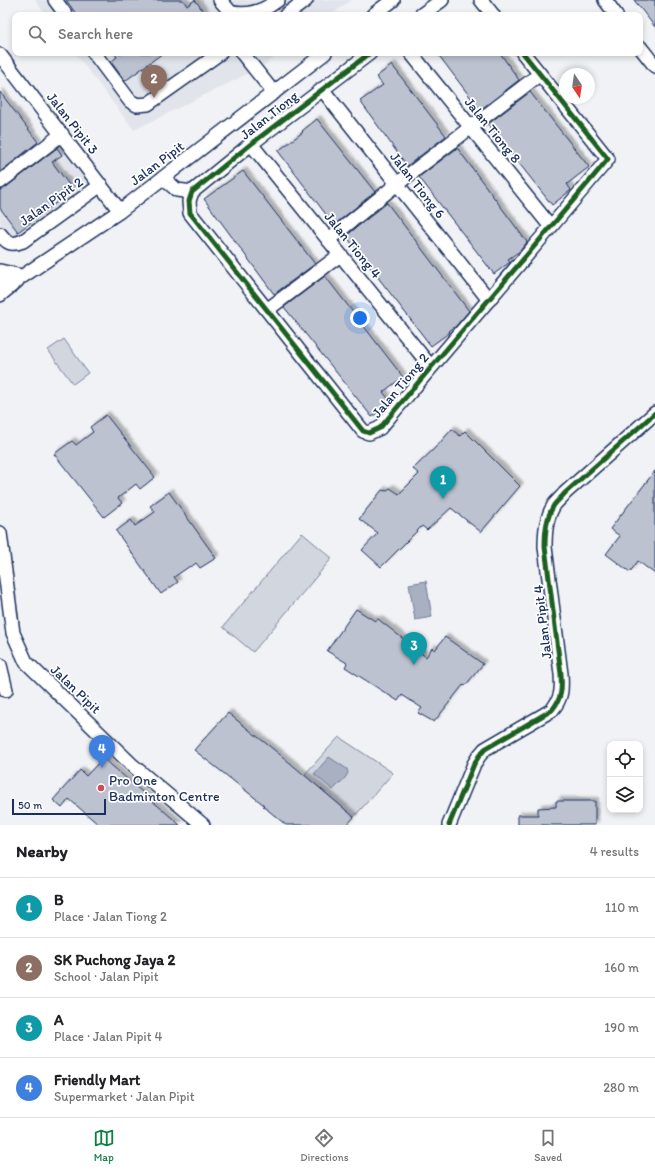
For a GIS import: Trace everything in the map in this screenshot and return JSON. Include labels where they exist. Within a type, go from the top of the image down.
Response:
[{"type":"street","points":[[55,0],[64,12]]},
{"type":"street","points":[[220,0],[230,12]]},
{"type":"street","points":[[255,12],[266,8],[278,0]]},
{"type":"street","points":[[290,12],[306,0]]},
{"type":"street","points":[[378,12],[393,0]]},
{"type":"street","points":[[425,12],[442,0]]},
{"type":"street","points":[[481,0],[491,12]]},
{"type":"street","points":[[605,0],[614,12]]},
{"type":"street","points":[[643,50],[655,66]]},
{"type":"street","name":"Jalan Pipit 3","points":[[0,55],[120,211]]},
{"type":"street","points":[[96,56],[130,101],[137,105],[148,104],[216,56]]},
{"type":"street","points":[[244,56],[274,93]]},
{"type":"street","name":"Jalan Pipit","points":[[0,284],[23,276],[120,211],[321,56]]},
{"type":"street","name":"Jalan Tiong","points":[[190,196],[251,144],[366,56]]},
{"type":"street","name":"Jalan Tiong 8","points":[[413,56],[551,227]]},
{"type":"street","points":[[328,240],[397,184],[540,74],[525,56]]},
{"type":"street","name":"Jalan Tiong 2","points":[[190,196],[190,213],[363,431],[369,433],[380,428],[608,159],[540,74]]},
{"type":"street","name":"Jalan Tiong 6","points":[[322,89],[489,300]]},
{"type":"street","points":[[0,182],[62,134]]},
{"type":"street","name":"Jalan Tiong 4","points":[[251,144],[431,367]]},
{"type":"street","points":[[163,178],[177,190],[190,196]]},
{"type":"street","name":"Jalan Pipit 2","points":[[0,234],[5,240],[12,244],[17,244],[101,185]]},
{"type":"street","points":[[267,310],[340,255]]},
{"type":"street","points":[[0,271],[23,276]]},
{"type":"street","points":[[0,295],[23,276]]},
{"type":"street","name":"Jalan Pipit 4","points":[[449,825],[474,764],[485,749],[552,710],[561,696],[561,674],[545,546],[549,516],[554,504],[655,413]]},
{"type":"street","name":"Jalan Pipit","points":[[0,533],[5,610],[26,662],[126,760],[203,825]]},
{"type":"street","points":[[0,665],[6,690]]},
{"type":"shaded area","points":[[35,0],[351,0],[335,12],[44,12]]},
{"type":"shaded area","points":[[77,56],[276,56],[263,66],[134,130]]},
{"type":"shaded area","points":[[61,139],[93,184],[20,237],[8,237],[0,226],[0,185]]},
{"type":"shaded area","points":[[64,339],[88,373],[73,384],[48,350]]},
{"type":"shaded area","points":[[302,533],[332,558],[253,652],[223,627]]},
{"type":"shaded area","points":[[339,737],[393,773],[354,817],[304,775]]},
{"type":"water","points":[[426,581],[432,617],[415,620],[409,584]]},
{"type":"water","points":[[329,757],[347,769],[348,773],[333,790],[314,774]]},
{"type":"building","points":[[66,0],[183,0],[187,6],[195,0],[204,12],[75,12]]},
{"type":"building","points":[[634,0],[655,0],[655,27]]},
{"type":"building","points":[[116,56],[159,56],[125,81],[111,62],[117,57]]},
{"type":"building","points":[[439,56],[502,56],[519,80],[480,110]]},
{"type":"building","points":[[392,65],[446,136],[407,166],[360,101],[383,85],[376,77]]},
{"type":"building","points":[[0,92],[38,142],[0,172]]},
{"type":"building","points":[[530,92],[589,167],[567,184],[571,190],[552,205],[488,124]]},
{"type":"building","points":[[317,119],[375,192],[334,225],[278,151]]},
{"type":"building","points":[[57,148],[62,155],[52,162],[73,190],[18,232],[0,208],[0,190],[5,188]]},
{"type":"building","points":[[458,149],[527,242],[520,251],[508,259],[510,262],[494,274],[419,177]]},
{"type":"building","points":[[243,171],[315,264],[274,294],[204,199]]},
{"type":"building","points":[[387,203],[469,311],[456,326],[449,331],[450,332],[431,346],[346,236]]},
{"type":"building","points":[[325,276],[403,377],[383,392],[391,402],[372,417],[284,307]]},
{"type":"building","points":[[106,415],[155,477],[140,489],[136,484],[118,498],[122,503],[104,517],[54,454],[72,441],[76,445],[93,432],[90,427]]},
{"type":"building","points":[[452,429],[460,436],[465,431],[520,486],[481,532],[451,508],[427,530],[422,526],[381,567],[362,550],[378,533],[359,519],[382,490],[386,491],[390,488],[399,494],[419,474],[413,469]]},
{"type":"building","points":[[655,471],[655,574],[638,561],[630,572],[606,554],[620,536],[610,529]]},
{"type":"building","points":[[169,492],[216,558],[200,568],[196,563],[191,567],[190,566],[174,577],[178,582],[161,594],[116,531],[131,520],[135,526],[155,512],[150,506]]},
{"type":"building","points":[[356,609],[375,621],[378,619],[426,657],[432,648],[435,650],[445,637],[483,664],[465,686],[463,685],[434,722],[418,713],[422,708],[402,695],[398,701],[345,667],[347,663],[327,651]]},
{"type":"building","points":[[228,713],[354,817],[347,825],[286,825],[263,806],[264,805],[194,750]]},
{"type":"building","name":"Pro One Badminton Centre","points":[[103,758],[180,825],[99,825],[69,799],[62,808],[53,800],[80,770],[86,776]]},
{"type":"building","points":[[556,801],[595,801],[595,825],[518,825],[518,815],[538,815],[538,808],[556,807]]},
{"type":"cycle path","points":[[366,56],[251,144],[192,192],[189,201],[190,213],[363,431],[369,433],[380,428],[608,159],[525,56]]},
{"type":"cycle path","points":[[449,825],[474,764],[485,749],[552,710],[560,697],[561,674],[545,547],[546,525],[551,510],[565,493],[655,413]]},
{"type":"place","name":"SK Puchong Jaya 2","points":[[154,98]]},
{"type":"place","name":"B","points":[[443,499]]},
{"type":"place","name":"A","points":[[414,665]]},
{"type":"place","name":"Friendly Mart","points":[[102,768]]},
{"type":"place","name":"Pro One Badminton Centre","points":[[101,788]]}]
